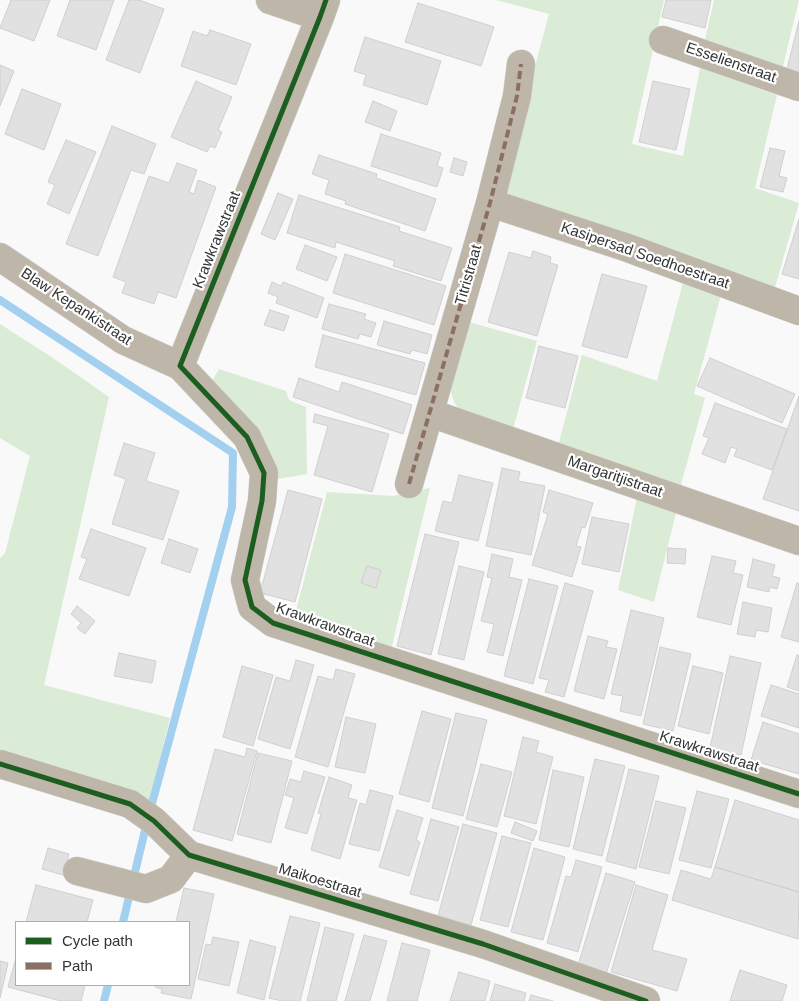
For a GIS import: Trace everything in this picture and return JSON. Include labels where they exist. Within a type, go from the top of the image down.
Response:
[{"type":"street","points":[[270,0],[323,9]]},
{"type":"street","name":"Krawkrawstraat","points":[[323,9],[180,366],[247,437],[264,473],[262,501],[245,580],[252,607],[273,623],[799,794]]},
{"type":"street","name":"Esselienstraat","points":[[663,40],[799,87]]},
{"type":"street","name":"Titristraat","points":[[409,484],[420,439],[430,413],[436,385],[490,203],[517,96],[521,64]]},
{"type":"street","name":"Kasipersad Soedhoestraat","points":[[490,203],[625,247],[799,311]]},
{"type":"street","name":"Blaw Kepankistraat","points":[[0,258],[123,340],[180,366]]},
{"type":"street","name":"Margaritjistraat","points":[[430,413],[799,541]]},
{"type":"street","name":"Maikoestraat","points":[[0,764],[130,804],[147,816],[189,855],[484,944],[646,1001]]},
{"type":"street","points":[[77,871],[146,890],[172,880],[189,855]]},
{"type":"green space","points":[[496,0],[664,0],[632,144],[683,156],[700,68],[777,95],[755,188],[799,203],[774,291],[507,197],[504,183],[549,14]]},
{"type":"green space","points":[[714,0],[799,0],[782,70],[704,44]]},
{"type":"green space","points":[[685,275],[723,288],[694,394],[705,398],[680,488],[558,446],[582,355],[657,381]]},
{"type":"green space","points":[[465,321],[537,341],[512,433],[463,414],[454,402],[449,377]]},
{"type":"green space","points":[[0,324],[109,397],[44,685],[170,718],[149,802],[0,762],[0,558],[5,553],[30,456],[0,438]]},
{"type":"green space","points":[[219,369],[286,391],[289,400],[306,407],[307,474],[272,480],[210,384]]},
{"type":"green space","points":[[430,488],[391,650],[294,618],[327,492],[393,496]]},
{"type":"green space","points":[[638,492],[678,505],[654,602],[618,590]]},
{"type":"building","points":[[11,0],[50,0],[34,41],[0,28]]},
{"type":"building","points":[[70,0],[114,0],[96,50],[57,36]]},
{"type":"building","points":[[129,0],[139,0],[164,9],[140,73],[106,60]]},
{"type":"building","points":[[666,0],[711,0],[705,28],[662,17]]},
{"type":"building","points":[[418,3],[494,27],[481,66],[405,42]]},
{"type":"building","points":[[799,21],[799,81],[785,77]]},
{"type":"building","points":[[210,30],[251,44],[236,85],[181,66],[193,31],[207,36]]},
{"type":"building","points":[[365,37],[441,61],[427,105],[363,85],[366,75],[354,71]]},
{"type":"building","points":[[0,65],[14,71],[0,106]]},
{"type":"building","points":[[196,81],[232,97],[218,130],[222,132],[215,148],[210,146],[207,152],[171,137]]},
{"type":"building","points":[[653,81],[690,89],[676,150],[639,142]]},
{"type":"building","points":[[22,89],[61,104],[44,150],[5,134]]},
{"type":"building","points":[[373,101],[397,111],[390,131],[365,122]]},
{"type":"building","points":[[112,126],[156,144],[144,174],[131,170],[98,256],[66,244]]},
{"type":"building","points":[[381,134],[441,153],[437,166],[443,168],[437,187],[371,166]]},
{"type":"building","points":[[66,140],[96,152],[69,214],[47,204],[55,185],[48,182]]},
{"type":"building","points":[[770,148],[785,151],[779,176],[787,178],[783,192],[760,187]]},
{"type":"building","points":[[319,155],[377,174],[376,178],[436,199],[425,231],[345,204],[346,201],[325,194],[329,180],[312,174]]},
{"type":"building","points":[[454,158],[467,162],[463,176],[450,172]]},
{"type":"building","points":[[177,163],[197,170],[189,192],[194,194],[198,180],[216,187],[176,298],[158,292],[154,304],[122,293],[126,282],[113,277],[149,176],[169,183]]},
{"type":"building","points":[[278,193],[293,199],[275,240],[261,234]]},
{"type":"building","points":[[299,195],[400,227],[399,231],[452,248],[441,281],[393,266],[395,261],[336,242],[335,248],[287,233]]},
{"type":"building","points":[[799,219],[799,279],[782,274]]},
{"type":"building","points":[[305,245],[337,257],[327,281],[296,269]]},
{"type":"building","points":[[533,251],[551,257],[550,263],[558,265],[537,336],[488,322],[509,252],[531,258]]},
{"type":"building","points":[[345,254],[446,286],[434,325],[333,293]]},
{"type":"building","points":[[602,274],[647,286],[627,358],[582,346]]},
{"type":"building","points":[[272,282],[281,286],[283,282],[324,298],[317,318],[276,303],[278,297],[268,293]]},
{"type":"building","points":[[329,304],[366,314],[364,319],[376,323],[371,337],[360,334],[358,339],[322,329]]},
{"type":"building","points":[[270,310],[289,316],[284,331],[264,325]]},
{"type":"building","points":[[384,321],[432,335],[427,354],[412,350],[410,354],[377,345]]},
{"type":"building","points":[[323,335],[425,363],[416,395],[315,367]]},
{"type":"building","points":[[539,346],[578,356],[565,408],[526,398]]},
{"type":"building","points":[[710,358],[795,394],[782,423],[697,386]]},
{"type":"building","points":[[299,378],[339,392],[342,382],[412,405],[403,434],[293,397]]},
{"type":"building","points":[[799,396],[799,511],[763,499]]},
{"type":"building","points":[[715,403],[787,429],[772,470],[734,456],[737,449],[731,447],[725,463],[702,454],[709,438],[703,436]]},
{"type":"building","points":[[315,414],[389,434],[372,492],[314,475],[328,426],[313,422]]},
{"type":"building","points":[[124,443],[155,453],[146,481],[179,491],[163,540],[112,524],[126,479],[114,475]]},
{"type":"building","points":[[502,468],[520,472],[518,481],[545,486],[531,555],[486,546]]},
{"type":"building","points":[[459,475],[493,483],[478,541],[435,531],[443,501],[452,503]]},
{"type":"building","points":[[288,490],[322,499],[295,602],[260,593]]},
{"type":"building","points":[[549,490],[593,503],[585,528],[582,527],[576,546],[581,547],[572,577],[532,565],[548,514],[543,512]]},
{"type":"building","points":[[592,517],[629,524],[619,572],[582,564]]},
{"type":"building","points":[[91,529],[146,548],[129,596],[79,579],[87,559],[81,557]]},
{"type":"building","points":[[425,534],[459,542],[431,655],[397,646]]},
{"type":"building","points":[[169,539],[198,549],[190,573],[161,563]]},
{"type":"building","points":[[668,548],[686,549],[685,564],[667,563]]},
{"type":"building","points":[[492,554],[513,559],[509,577],[522,580],[503,656],[487,652],[494,624],[481,621],[492,578],[487,577]]},
{"type":"building","points":[[712,556],[736,561],[733,573],[743,575],[731,625],[697,617]]},
{"type":"building","points":[[753,559],[775,565],[772,576],[780,578],[777,589],[770,587],[769,592],[747,587]]},
{"type":"building","points":[[367,566],[381,570],[376,588],[361,583]]},
{"type":"building","points":[[459,566],[484,572],[464,660],[438,654]]},
{"type":"building","points":[[529,579],[558,586],[533,684],[504,676]]},
{"type":"building","points":[[565,583],[593,591],[564,697],[545,692],[549,680],[539,678]]},
{"type":"building","points":[[797,583],[799,584],[799,642],[781,637]]},
{"type":"building","points":[[743,602],[772,608],[768,632],[756,630],[755,637],[737,634]]},
{"type":"building","points":[[77,606],[95,621],[85,634],[77,628],[81,623],[71,614]]},
{"type":"building","points":[[631,610],[664,618],[641,716],[620,711],[623,696],[611,694]]},
{"type":"building","points":[[588,636],[608,641],[606,647],[617,649],[604,699],[574,691]]},
{"type":"building","points":[[660,647],[691,654],[673,731],[643,724]]},
{"type":"building","points":[[119,653],[156,661],[152,683],[114,676]]},
{"type":"building","points":[[797,655],[799,656],[799,691],[787,687]]},
{"type":"building","points":[[730,656],[761,663],[741,755],[710,748]]},
{"type":"building","points":[[296,660],[314,665],[290,749],[258,739],[276,677],[290,681]]},
{"type":"building","points":[[242,666],[273,675],[253,746],[223,737]]},
{"type":"building","points":[[693,666],[723,673],[709,734],[678,726]]},
{"type":"building","points":[[336,669],[355,674],[328,767],[295,757],[318,676],[333,680]]},
{"type":"building","points":[[771,685],[799,694],[799,728],[761,716]]},
{"type":"building","points":[[422,711],[451,719],[429,802],[399,794]]},
{"type":"building","points":[[456,713],[487,720],[463,816],[432,808]]},
{"type":"building","points":[[346,717],[376,724],[365,773],[335,767]]},
{"type":"building","points":[[763,722],[799,734],[799,774],[751,760]]},
{"type":"building","points":[[523,737],[539,741],[536,752],[553,757],[536,824],[504,816]]},
{"type":"building","points":[[247,748],[257,751],[232,841],[193,830],[215,749],[245,757]]},
{"type":"building","points":[[258,753],[292,761],[271,843],[237,834]]},
{"type":"building","points":[[595,759],[625,766],[602,856],[573,849]]},
{"type":"building","points":[[481,764],[512,772],[497,827],[466,819]]},
{"type":"building","points":[[629,769],[659,776],[636,869],[606,861]]},
{"type":"building","points":[[553,770],[584,777],[569,847],[539,840]]},
{"type":"building","points":[[304,771],[325,777],[307,834],[285,828],[294,798],[285,795],[290,779],[301,782]]},
{"type":"building","points":[[329,777],[352,785],[348,798],[357,800],[340,859],[311,850],[321,814],[318,813]]},
{"type":"building","points":[[370,790],[393,796],[379,851],[349,844],[360,803],[366,805]]},
{"type":"building","points":[[697,791],[729,799],[711,868],[679,860]]},
{"type":"building","points":[[735,800],[799,820],[799,892],[715,867]]},
{"type":"building","points":[[656,801],[686,808],[669,874],[639,867]]},
{"type":"building","points":[[397,810],[423,818],[416,840],[420,842],[409,876],[379,867]]},
{"type":"building","points":[[431,819],[459,827],[438,901],[410,894]]},
{"type":"building","points":[[515,822],[537,831],[533,841],[511,833]]},
{"type":"building","points":[[463,824],[497,833],[471,925],[438,916]]},
{"type":"building","points":[[502,836],[531,843],[508,927],[480,920]]},
{"type":"building","points":[[48,848],[69,854],[63,875],[42,869]]},
{"type":"building","points":[[534,848],[565,857],[543,940],[511,932]]},
{"type":"building","points":[[576,860],[602,867],[578,952],[547,943],[566,876],[571,877]]},
{"type":"building","points":[[715,867],[799,892],[798,939],[672,900],[681,870],[711,879]]},
{"type":"building","points":[[606,873],[635,882],[606,974],[578,965]]},
{"type":"building","points":[[36,885],[93,900],[87,921],[26,921]]},
{"type":"building","points":[[636,885],[668,895],[652,950],[687,959],[677,991],[611,972]]},
{"type":"building","points":[[184,888],[214,894],[191,999],[161,993],[162,989],[155,987],[190,986],[190,921],[176,921]]},
{"type":"building","points":[[290,916],[320,923],[300,1001],[282,1001],[269,998]]},
{"type":"building","points":[[325,927],[354,934],[336,1001],[307,1001]]},
{"type":"building","points":[[364,935],[387,941],[370,1001],[345,1001]]},
{"type":"building","points":[[213,937],[239,942],[229,986],[198,979],[206,944],[211,945]]},
{"type":"building","points":[[250,940],[276,947],[264,1000],[237,993]]},
{"type":"building","points":[[402,943],[430,950],[417,1001],[387,1001]]},
{"type":"building","points":[[0,961],[8,963],[0,998]]},
{"type":"building","points":[[15,962],[15,986],[85,986],[81,1001],[61,1001],[8,987]]},
{"type":"building","points":[[740,970],[787,985],[782,1001],[730,1001]]},
{"type":"building","points":[[459,972],[490,981],[485,1001],[450,1001]]},
{"type":"building","points":[[495,984],[526,993],[524,1001],[490,1001]]},
{"type":"building","points":[[531,995],[553,1001],[529,1001]]},
{"type":"waterway","points":[[0,300],[233,453],[232,507],[150,811]]},
{"type":"waterway","points":[[123,921],[147,822]]},
{"type":"waterway","points":[[104,1001],[108,986]]},
{"type":"marked path","points":[[409,484],[490,203],[517,96],[521,64]]},
{"type":"cycle path","points":[[326,0],[180,366],[247,437],[264,473],[262,501],[245,580],[252,607],[273,623],[799,794]]},
{"type":"cycle path","points":[[0,764],[130,804],[154,821],[189,855],[483,944],[646,1001]]}]
